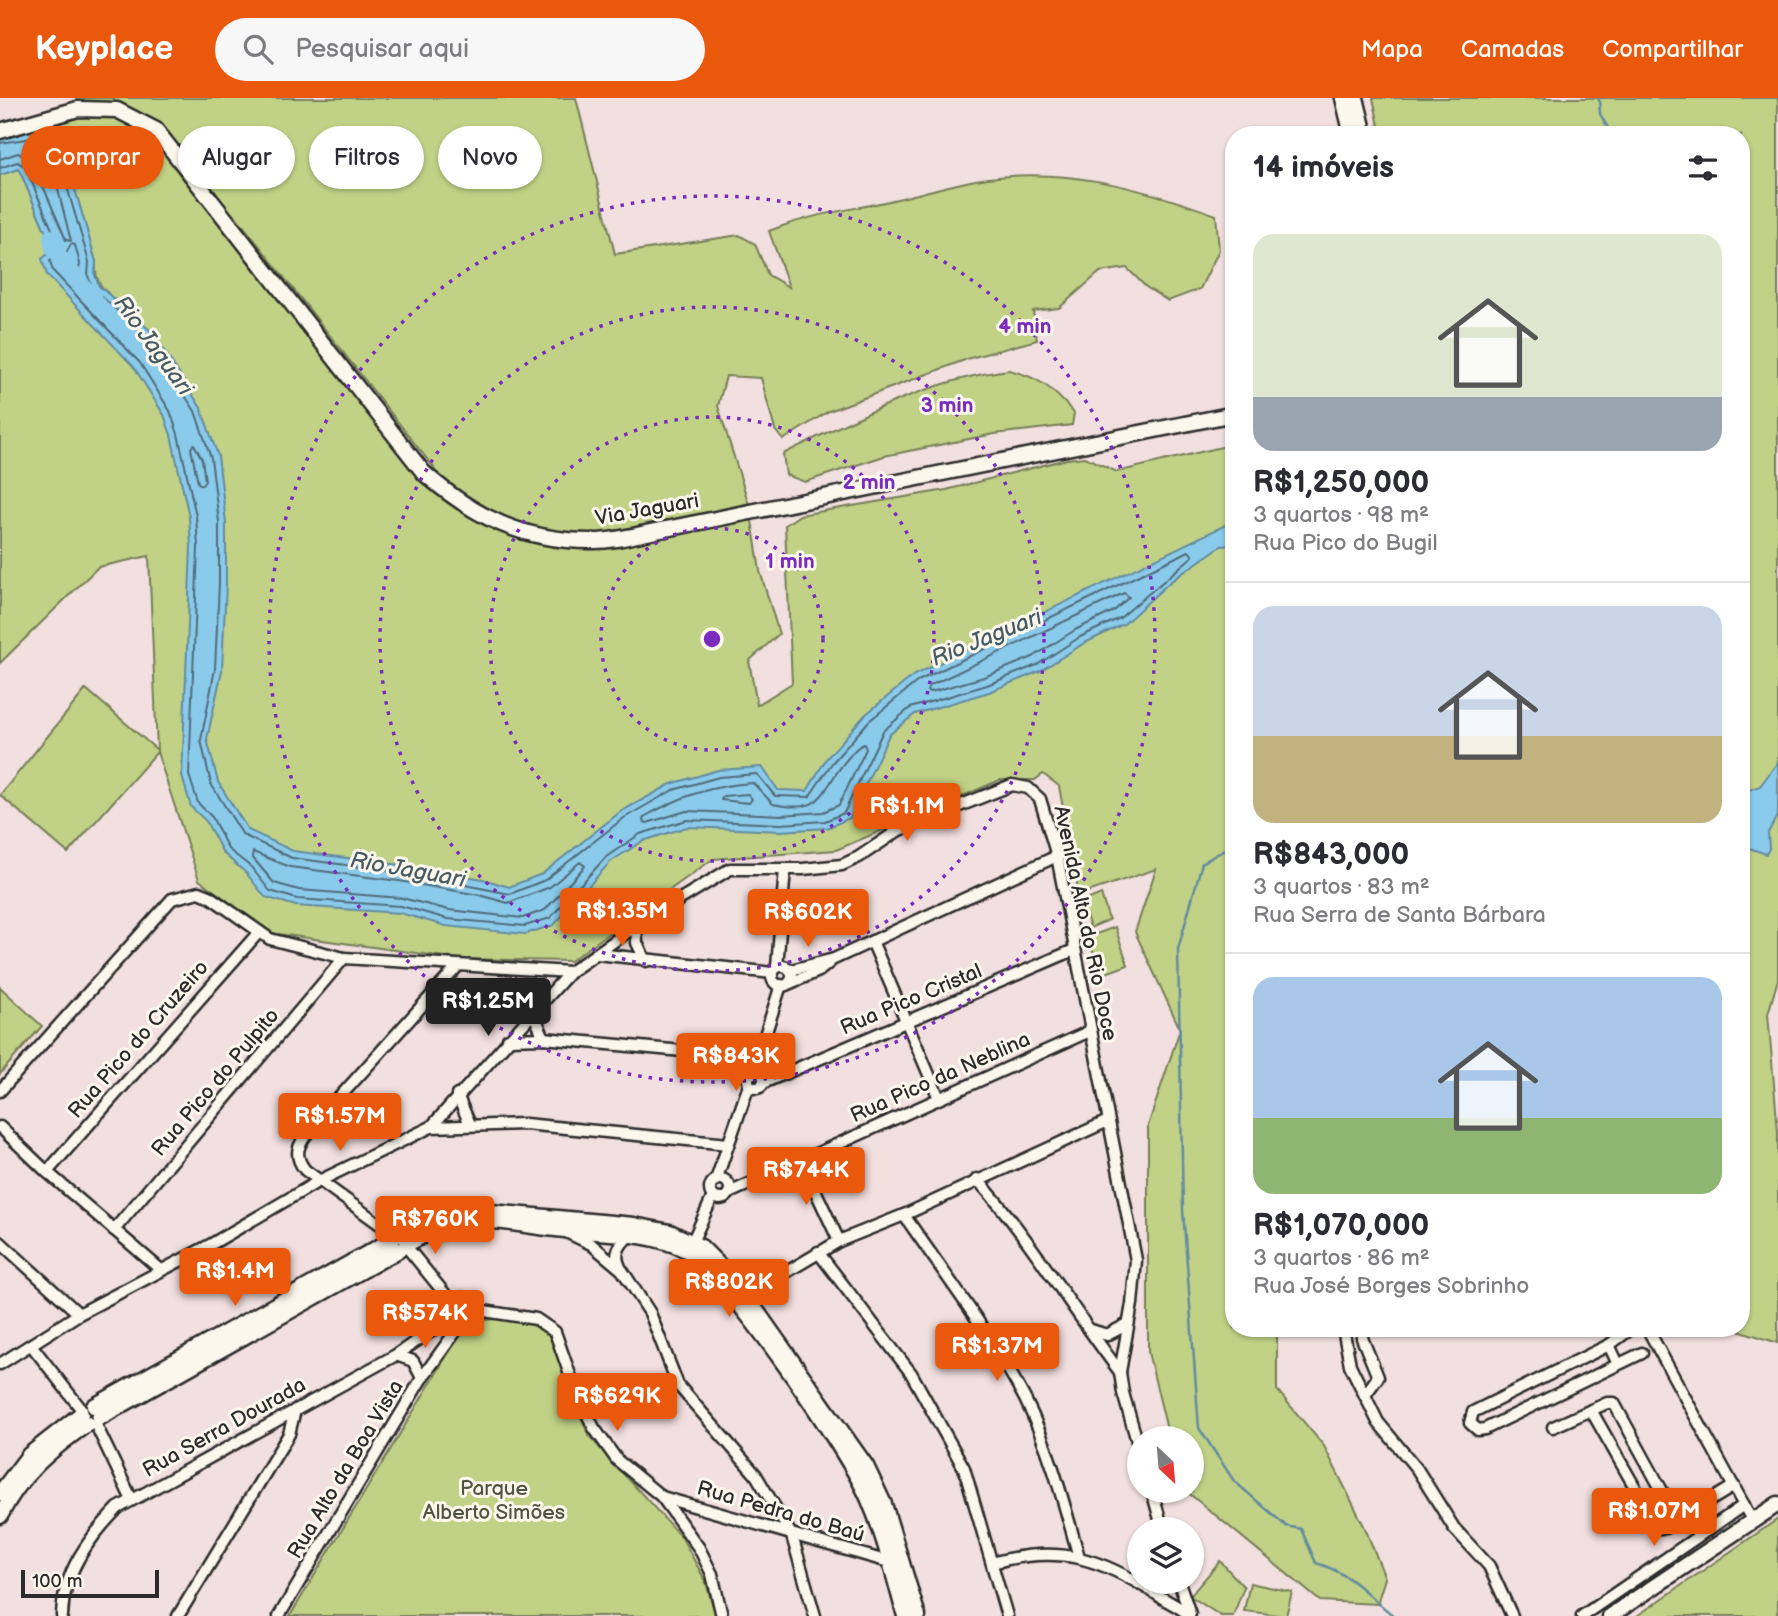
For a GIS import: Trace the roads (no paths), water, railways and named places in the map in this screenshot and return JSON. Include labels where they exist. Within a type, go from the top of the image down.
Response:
[{"type":"street","points":[[1343,98],[1350,126]]},
{"type":"street","points":[[1356,98],[1363,126]]},
{"type":"street","name":"Via Jaguari","points":[[0,131],[78,109],[117,110],[156,130],[425,473],[470,509],[499,525],[532,535],[592,541],[666,530],[1225,416]]},
{"type":"street","name":"Avenida Alto do Rio Doce","points":[[430,1127],[570,972],[636,926],[730,869],[842,865],[859,858],[899,830],[1012,785],[1028,788],[1040,799],[1058,856],[1074,950],[1136,1260],[1121,1372],[1123,1393],[1133,1426]]},
{"type":"street","points":[[597,954],[646,961],[775,970],[782,966],[791,970],[834,959],[1058,856]]},
{"type":"street","points":[[785,869],[774,981],[784,985],[819,971],[834,959]]},
{"type":"street","points":[[0,1091],[172,899],[189,893],[209,896],[259,932],[284,945],[344,958],[570,972]]},
{"type":"street","points":[[636,926],[637,943],[646,961]]},
{"type":"street","name":"Rua Pico do Cruzeiro","points":[[47,1172],[259,932]]},
{"type":"street","points":[[872,942],[939,1098]]},
{"type":"street","name":"Rua Pico Cristal","points":[[763,1083],[1074,950]]},
{"type":"street","name":"Rua Pico do Pulpito","points":[[114,1230],[344,958]]},
{"type":"street","points":[[458,966],[300,1142],[298,1161],[319,1181],[400,1242],[461,1312],[536,1319],[555,1332],[575,1388],[594,1429],[617,1460],[662,1497],[707,1566],[722,1616]]},
{"type":"street","points":[[721,1196],[710,1187],[716,1180],[749,1085],[748,1078],[753,1073],[784,985],[792,976],[791,970]]},
{"type":"street","points":[[533,1012],[544,1038]]},
{"type":"street","name":"Rua Pico da Neblina","points":[[721,1196],[1090,1031]]},
{"type":"street","points":[[508,1039],[544,1038],[757,1058]]},
{"type":"street","points":[[749,1085],[757,1088],[763,1083],[762,1076],[753,1073]]},
{"type":"street","points":[[457,1095],[470,1124]]},
{"type":"street","points":[[741,1298],[839,1241],[904,1215],[977,1179],[1108,1121]]},
{"type":"street","points":[[0,1364],[79,1314],[319,1181],[430,1127],[525,1124],[727,1144]]},
{"type":"street","points":[[0,1127],[47,1172],[161,1270]]},
{"type":"street","points":[[802,1160],[839,1241]]},
{"type":"street","points":[[977,1179],[1042,1260],[1087,1328],[1121,1372]]},
{"type":"street","points":[[691,1246],[703,1221],[728,1184],[716,1180]]},
{"type":"street","points":[[0,1493],[29,1455],[90,1416],[449,1213],[480,1211],[634,1225],[670,1232],[717,1261],[852,1465],[869,1499],[905,1616]]},
{"type":"street","points":[[904,1215],[992,1343],[1025,1401],[1050,1460],[1080,1557]]},
{"type":"street","points":[[400,1242],[451,1223],[479,1222],[630,1235],[691,1246]]},
{"type":"street","points":[[562,1230],[591,1244],[622,1270]]},
{"type":"street","points":[[630,1235],[618,1249],[616,1258],[650,1313],[678,1385],[715,1431],[756,1475],[792,1536],[814,1616]]},
{"type":"street","points":[[0,1242],[79,1314]]},
{"type":"street","points":[[818,1252],[911,1373],[964,1468],[1007,1616]]},
{"type":"street","points":[[440,1286],[470,1303],[461,1312]]},
{"type":"street","points":[[741,1298],[866,1466],[884,1504],[918,1616]]},
{"type":"street","name":"Rua Alto da Boa Vista","points":[[279,1616],[422,1378],[446,1345],[461,1312]]},
{"type":"street","name":"Rua Serra Dourada","points":[[62,1616],[69,1581],[88,1539],[118,1508],[396,1354],[461,1312]]},
{"type":"street","points":[[1087,1328],[1107,1335],[1128,1324]]},
{"type":"street","points":[[1347,1337],[1350,1365],[1378,1422],[1417,1469],[1454,1528],[1489,1566],[1512,1616]]},
{"type":"street","points":[[1362,1337],[1378,1377],[1365,1395]]},
{"type":"street","points":[[1620,1337],[1609,1345],[1473,1412],[1469,1423],[1478,1430],[1485,1429],[1642,1353]]},
{"type":"street","points":[[1652,1337],[1752,1520]]},
{"type":"street","points":[[1609,1345],[1618,1364]]},
{"type":"street","points":[[32,1346],[90,1416],[132,1500]]},
{"type":"street","points":[[396,1354],[413,1361],[422,1378]]},
{"type":"street","points":[[1553,1427],[1610,1402],[1618,1406],[1678,1520]]},
{"type":"street","points":[[178,1616],[289,1434],[295,1410]]},
{"type":"street","points":[[1591,1410],[1658,1528],[1678,1520],[1734,1486]]},
{"type":"street","points":[[0,1516],[36,1462],[90,1416]]},
{"type":"street","name":"Rua Pedra do Baú","points":[[662,1497],[889,1562]]},
{"type":"street","points":[[1610,1616],[1778,1504]]},
{"type":"street","points":[[1581,1616],[1744,1505]]},
{"type":"street","points":[[992,1563],[1060,1553],[1099,1562],[1127,1577]]},
{"type":"street","points":[[1157,1594],[1191,1615]]},
{"type":"street","points":[[1183,1594],[1191,1615]]},
{"type":"water","points":[[33,122],[55,126],[21,126],[21,174],[19,169],[0,175],[0,128]]},
{"type":"water","points":[[28,189],[75,189],[96,262],[95,275],[99,286],[152,332],[201,408],[218,456],[226,522],[222,670],[207,739],[218,782],[248,830],[293,851],[401,865],[483,879],[509,887],[542,874],[620,812],[671,784],[718,770],[762,767],[778,790],[807,791],[826,759],[865,715],[914,675],[1225,525],[1225,546],[1171,581],[1124,624],[1083,644],[1040,671],[989,692],[915,714],[889,735],[850,818],[827,828],[781,831],[687,827],[643,841],[610,862],[554,925],[525,934],[446,926],[400,913],[296,906],[265,897],[246,873],[223,853],[206,821],[191,807],[182,776],[191,547],[189,517],[171,435],[164,415],[134,367],[47,275],[42,259],[53,249]]},
{"type":"water","points":[[1778,762],[1778,814],[1768,833],[1769,849],[1766,854],[1750,848],[1750,789],[1760,786]]},
{"type":"waterway","points":[[1599,98],[1600,114],[1607,126]]},
{"type":"waterway","name":"Rio Jaguari","points":[[51,237],[53,249],[109,317]]},
{"type":"waterway","points":[[1225,849],[1202,863],[1178,949],[1183,1210],[1199,1428],[1234,1481],[1286,1526],[1301,1529],[1316,1563],[1349,1579],[1394,1616]]},
{"type":"park label","name":"Parque Alberto Simões","points":[[494,1500]]}]
